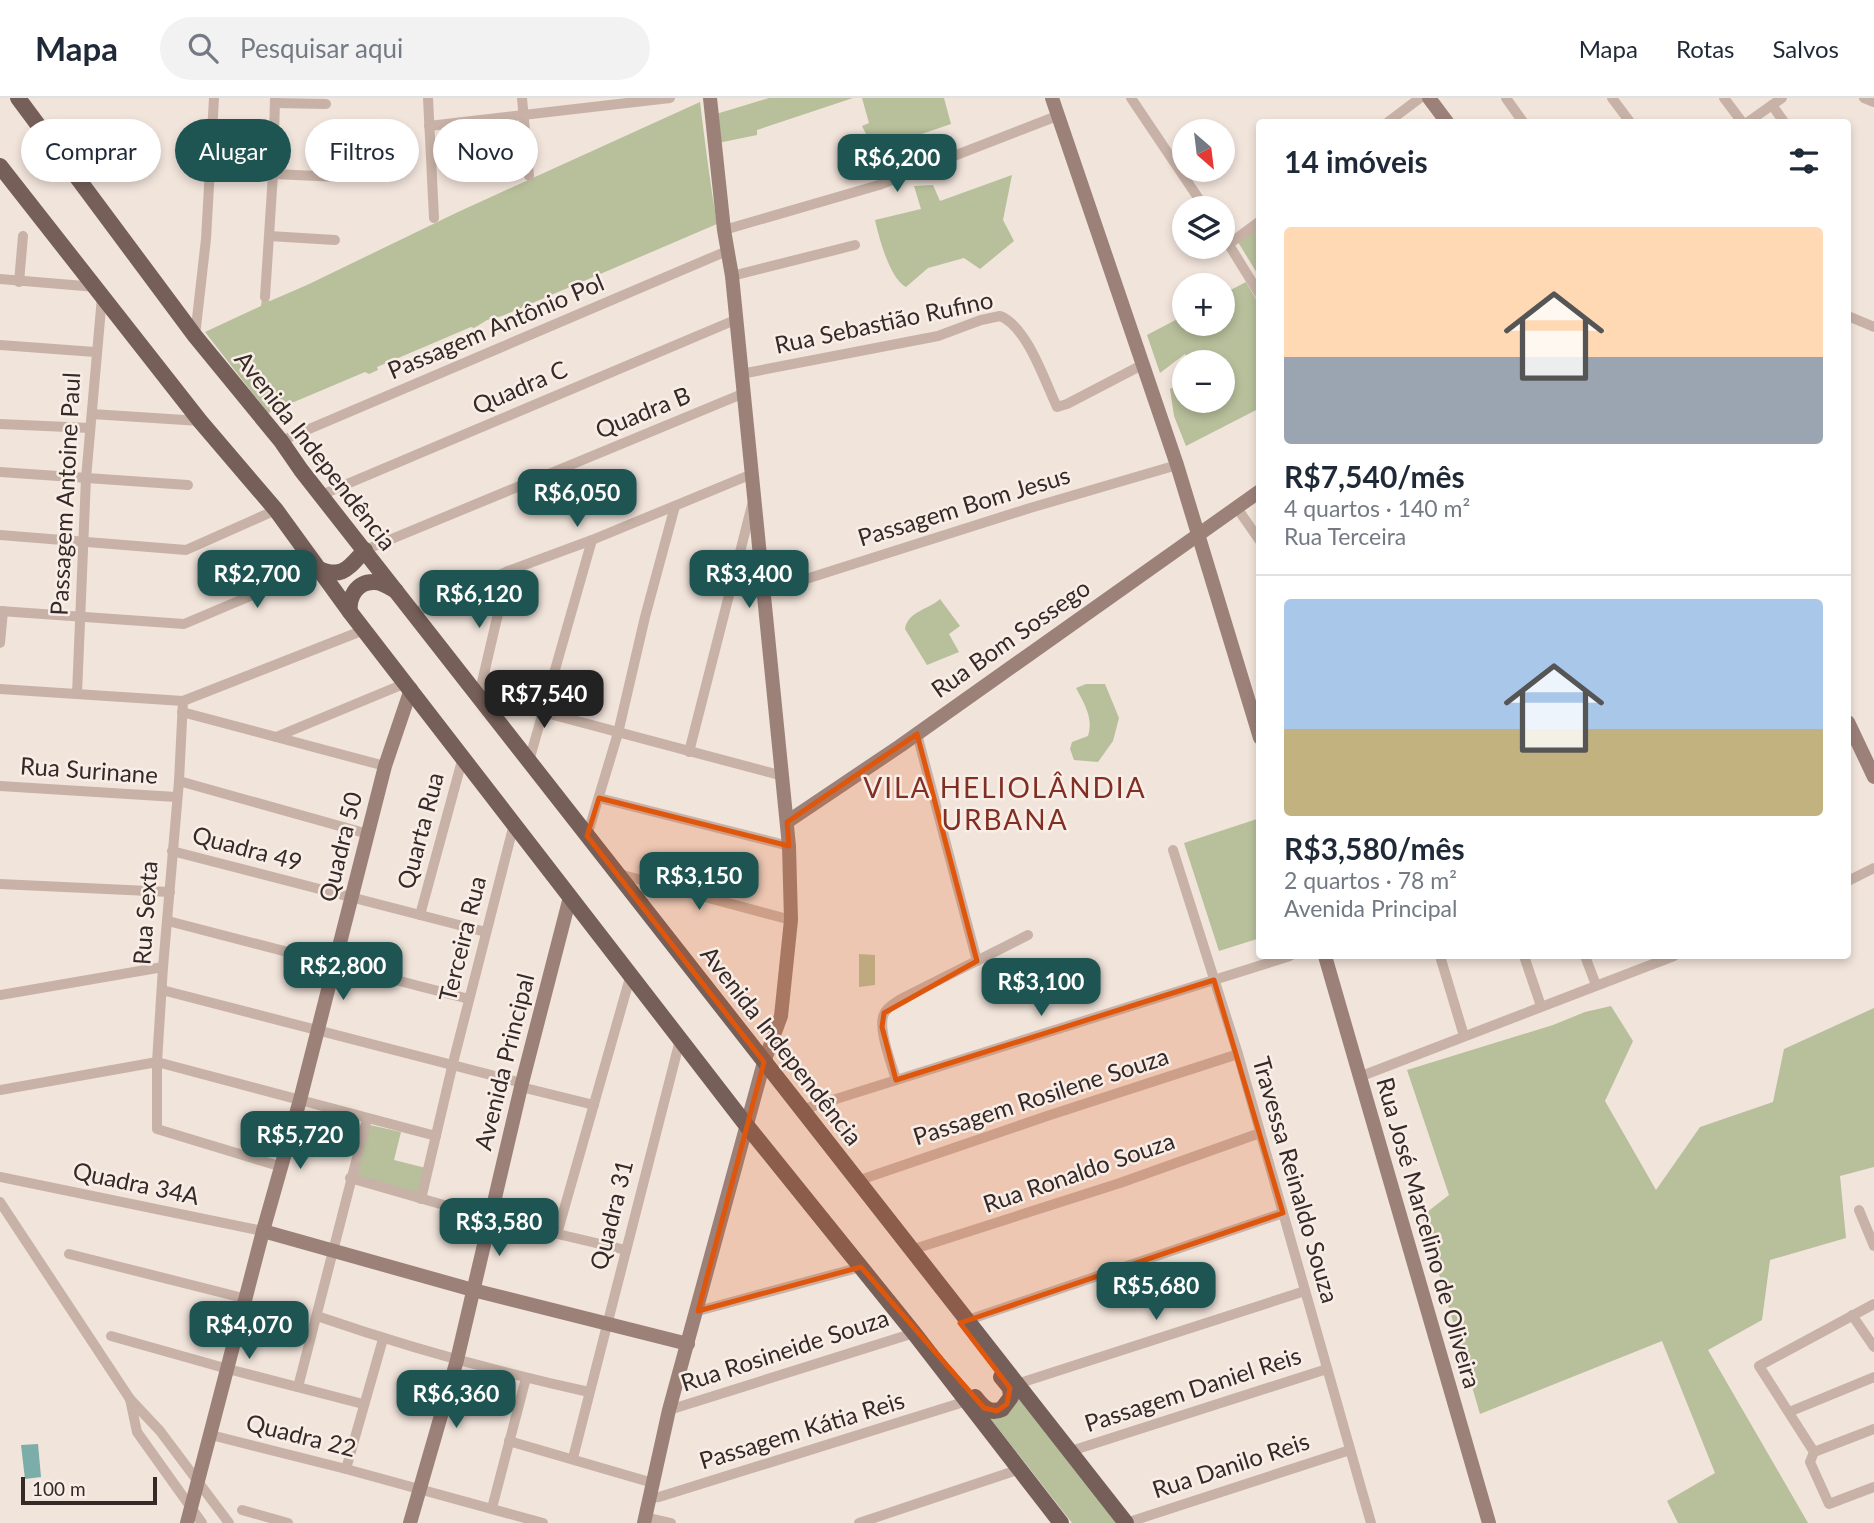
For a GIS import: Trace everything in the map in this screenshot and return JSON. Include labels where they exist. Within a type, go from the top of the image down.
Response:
[{"type":"main road","name":"Avenida Independência","points":[[18,98],[195,336],[281,441],[615,873],[1126,1523]]},
{"type":"main road","points":[[0,166],[200,421],[276,510],[350,612],[747,1126],[896,1310],[1061,1523]]},
{"type":"main road","points":[[317,568],[331,573],[344,571],[365,550]]},
{"type":"main road","points":[[350,612],[352,595],[358,587],[365,584],[380,583],[398,592]]},
{"type":"main road","points":[[896,1310],[917,1326],[984,1408],[996,1411],[1007,1404],[1011,1397],[1010,1388],[938,1295],[929,1272]]},
{"type":"street","points":[[195,336],[206,239],[214,98]]},
{"type":"street","points":[[428,98],[434,218]]},
{"type":"street","points":[[522,98],[524,119]]},
{"type":"street","points":[[429,125],[617,101],[670,98]]},
{"type":"street","points":[[671,1523],[644,1520],[669,1410],[764,1062],[781,1016],[791,920],[789,846],[765,592],[732,276],[724,230],[710,98]]},
{"type":"street","points":[[1052,98],[1177,465],[1256,725]]},
{"type":"street","points":[[1130,98],[1197,196]]},
{"type":"street","points":[[1392,119],[1420,98]]},
{"type":"street","points":[[1429,98],[1445,119]]},
{"type":"street","points":[[1506,98],[1521,119]]},
{"type":"street","points":[[1612,98],[1628,119]]},
{"type":"street","points":[[1724,98],[1740,119]]},
{"type":"street","points":[[1752,119],[1782,98]]},
{"type":"street","points":[[1864,98],[1874,102]]},
{"type":"street","points":[[274,119],[275,100],[326,104]]},
{"type":"street","points":[[1772,105],[1782,119]]},
{"type":"street","points":[[724,230],[879,185],[1057,116]]},
{"type":"street","points":[[265,297],[273,182]]},
{"type":"street","points":[[1235,234],[1256,222]]},
{"type":"street","points":[[19,282],[23,236]]},
{"type":"street","points":[[270,236],[335,240]]},
{"type":"street","points":[[732,276],[855,245]]},
{"type":"street","name":"Passagem Antônio Pol","points":[[281,441],[727,251]]},
{"type":"street","points":[[1235,254],[1256,288]]},
{"type":"street","points":[[0,279],[99,292]]},
{"type":"street","name":"Passagem Antoine Paul","points":[[77,694],[86,478],[99,292]]},
{"type":"street","name":"Rua Sebastião Rufino","points":[[741,374],[938,336],[1000,316],[1015,325],[1058,407],[1143,365]]},
{"type":"street","points":[[1851,317],[1874,327]]},
{"type":"street","name":"Quadra C","points":[[321,495],[735,320]]},
{"type":"street","points":[[0,345],[95,352]]},
{"type":"street","name":"Quadra B","points":[[365,550],[743,394]]},
{"type":"street","points":[[92,414],[200,421]]},
{"type":"street","points":[[0,424],[90,428]]},
{"type":"street","name":"Passagem Bom Jesus","points":[[765,592],[1017,512],[1177,465]]},
{"type":"street","points":[[0,472],[188,485]]},
{"type":"street","points":[[414,613],[508,571],[592,540],[752,474]]},
{"type":"street","name":"Rua Bom Sossego","points":[[787,822],[917,734],[1256,494]]},
{"type":"street","points":[[689,752],[755,495]]},
{"type":"street","points":[[587,836],[618,733],[675,506]]},
{"type":"street","points":[[1237,508],[1256,535]]},
{"type":"street","points":[[0,535],[186,550],[276,510]]},
{"type":"street","points":[[528,761],[592,540]]},
{"type":"street","points":[[0,643],[1,611],[184,624],[317,568]]},
{"type":"street","points":[[508,571],[479,695],[783,776]]},
{"type":"street","points":[[182,706],[364,630]]},
{"type":"street","points":[[276,737],[409,686]]},
{"type":"street","name":"Quadra 50","points":[[187,1523],[300,1100],[385,766],[409,686]]},
{"type":"street","points":[[0,689],[77,694],[182,706],[276,737],[385,766]]},
{"type":"street","name":"Rua Sexta","points":[[182,706],[179,781],[157,1062],[157,1129],[282,1167]]},
{"type":"street","points":[[1851,728],[1874,777]]},
{"type":"street","points":[[917,734],[977,961]]},
{"type":"street","name":"Quarta Rua","points":[[420,915],[463,757]]},
{"type":"street","points":[[179,781],[368,834]]},
{"type":"street","name":"Rua Surinane","points":[[0,786],[176,797]]},
{"type":"street","points":[[599,798],[789,846]]},
{"type":"street","name":"Terceira Rua","points":[[421,1199],[514,824]]},
{"type":"street","name":"Travessa Reinaldo Souza","points":[[1173,850],[1238,1054],[1371,1523]]},
{"type":"street","name":"Quadra 49","points":[[172,851],[486,932]]},
{"type":"street","points":[[1851,880],[1874,868]]},
{"type":"street","points":[[615,873],[791,920]]},
{"type":"street","points":[[0,884],[170,892]]},
{"type":"street","name":"Avenida Principal","points":[[410,1523],[457,1360],[521,1085],[570,897]]},
{"type":"street","points":[[168,921],[469,999]]},
{"type":"street","points":[[895,1080],[882,1027],[884,1013],[901,999],[1028,935]]},
{"type":"street","points":[[801,1110],[1280,959]]},
{"type":"street","name":"Rua José Marcelino de Oliveira","points":[[1326,959],[1489,1523]]},
{"type":"street","points":[[1441,959],[1464,1036]]},
{"type":"street","points":[[1525,959],[1541,1006]]},
{"type":"street","points":[[1586,959],[1596,985]]},
{"type":"street","points":[[1359,1077],[1666,959]]},
{"type":"street","points":[[0,995],[163,967]]},
{"type":"street","points":[[557,1234],[631,974]]},
{"type":"street","points":[[162,990],[453,1063],[594,1105]]},
{"type":"street","name":"Quadra 31","points":[[573,1458],[681,1039]]},
{"type":"street","name":"Passagem Rosilene Souza","points":[[857,1181],[1047,1115],[1238,1054]]},
{"type":"street","points":[[0,1090],[157,1062],[436,1136]]},
{"type":"street","points":[[298,1387],[366,1119]]},
{"type":"street","name":"Rua Ronaldo Souza","points":[[911,1250],[1120,1183],[1260,1133]]},
{"type":"street","name":"Quadra 34A","points":[[0,1177],[263,1231]]},
{"type":"street","points":[[350,1178],[489,1218],[626,1250]]},
{"type":"street","points":[[0,1202],[130,1399],[149,1417],[229,1523]]},
{"type":"street","points":[[1859,1210],[1874,1246]]},
{"type":"street","points":[[968,1320],[1283,1213]]},
{"type":"street","points":[[263,1231],[473,1290],[688,1344]]},
{"type":"street","points":[[69,1254],[247,1299]]},
{"type":"street","points":[[698,1311],[861,1267]]},
{"type":"street","points":[[1017,1384],[1305,1291]]},
{"type":"street","points":[[1814,1452],[1759,1366],[1874,1304]]},
{"type":"street","points":[[1852,1315],[1874,1347]]},
{"type":"street","points":[[317,1316],[383,1339],[457,1360],[589,1392]]},
{"type":"street","name":"Rua Rosineide Souza","points":[[669,1410],[914,1333]]},
{"type":"street","points":[[111,1336],[228,1370],[363,1404]]},
{"type":"street","points":[[346,1469],[383,1339]]},
{"type":"street","name":"Passagem Daniel Reis","points":[[1071,1451],[1327,1369]]},
{"type":"street","points":[[1789,1412],[1874,1377]]},
{"type":"street","points":[[492,1508],[526,1378]]},
{"type":"street","points":[[130,1399],[137,1432],[202,1523]]},
{"type":"street","name":"Passagem Kátia Reis","points":[[649,1498],[967,1401]]},
{"type":"street","points":[[1874,1429],[1814,1452],[1810,1462],[1829,1504],[1874,1487]]},
{"type":"street","name":"Quadra 22","points":[[211,1435],[543,1523]]},
{"type":"street","points":[[509,1441],[653,1483]]},
{"type":"street","name":"Rua Danilo Reis","points":[[1126,1523],[1350,1450]]},
{"type":"street","points":[[859,1523],[1020,1468]]},
{"type":"street","points":[[242,1510],[288,1523]]},
{"type":"highlighted area","points":[[917,734],[977,961],[884,1013],[882,1027],[896,1080],[1214,980],[1283,1213],[960,1323],[1010,1388],[1007,1404],[997,1411],[984,1408],[861,1267],[698,1311],[764,1062],[587,836],[599,798],[789,846],[787,822]]},
{"type":"green space","points":[[769,98],[853,98],[757,130],[757,135],[718,143],[716,114]]},
{"type":"green space","points":[[862,98],[944,98],[951,124],[898,142],[866,134],[862,126],[869,123]]},
{"type":"green space","points":[[700,102],[717,224],[377,367],[378,370],[369,374],[365,372],[268,413],[205,332],[261,306],[262,299],[270,301],[307,285],[524,182],[538,182],[538,176]]},
{"type":"green space","points":[[1012,175],[1003,220],[1014,241],[980,269],[964,258],[928,268],[906,287],[900,283],[886,257],[875,220],[921,209],[914,186],[933,185],[940,201]]},
{"type":"green space","points":[[1256,229],[1256,271],[1238,242]]},
{"type":"green space","points":[[1246,282],[1256,299],[1256,410],[1186,446],[1174,413],[1235,413],[1235,350],[1172,350],[1172,364],[1160,373],[1147,335],[1172,322],[1172,336],[1235,336],[1235,288]]},
{"type":"green space","points":[[940,599],[960,626],[949,634],[959,652],[927,665],[905,629],[914,614]]},
{"type":"green space","points":[[1086,684],[1105,684],[1119,718],[1113,741],[1098,762],[1074,760],[1070,749],[1072,742],[1088,736],[1090,730],[1085,705],[1076,688]]},
{"type":"green space","points":[[1256,819],[1256,939],[1219,951],[1184,843]]},
{"type":"green space","points":[[859,954],[875,955],[875,985],[859,987]]},
{"type":"green space","points":[[1611,1006],[1633,1041],[1605,1101],[1656,1190],[1700,1127],[1773,1102],[1784,1049],[1874,1008],[1874,1167],[1840,1176],[1846,1238],[1770,1260],[1762,1320],[1708,1350],[1808,1523],[1678,1523],[1667,1501],[1715,1473],[1662,1341],[1480,1414],[1422,1216],[1449,1195],[1407,1070]]},
{"type":"green space","points":[[370,1125],[401,1132],[394,1160],[426,1168],[419,1194],[355,1178]]},
{"type":"green space","points":[[1020,1395],[1121,1523],[1072,1523],[990,1418],[1014,1405]]},
{"type":"water","points":[[38,1444],[41,1477],[25,1479],[21,1445]]},
{"type":"district","name":"VILA HELIOLÂNDIA URBANA","points":[[1005,804]]}]
